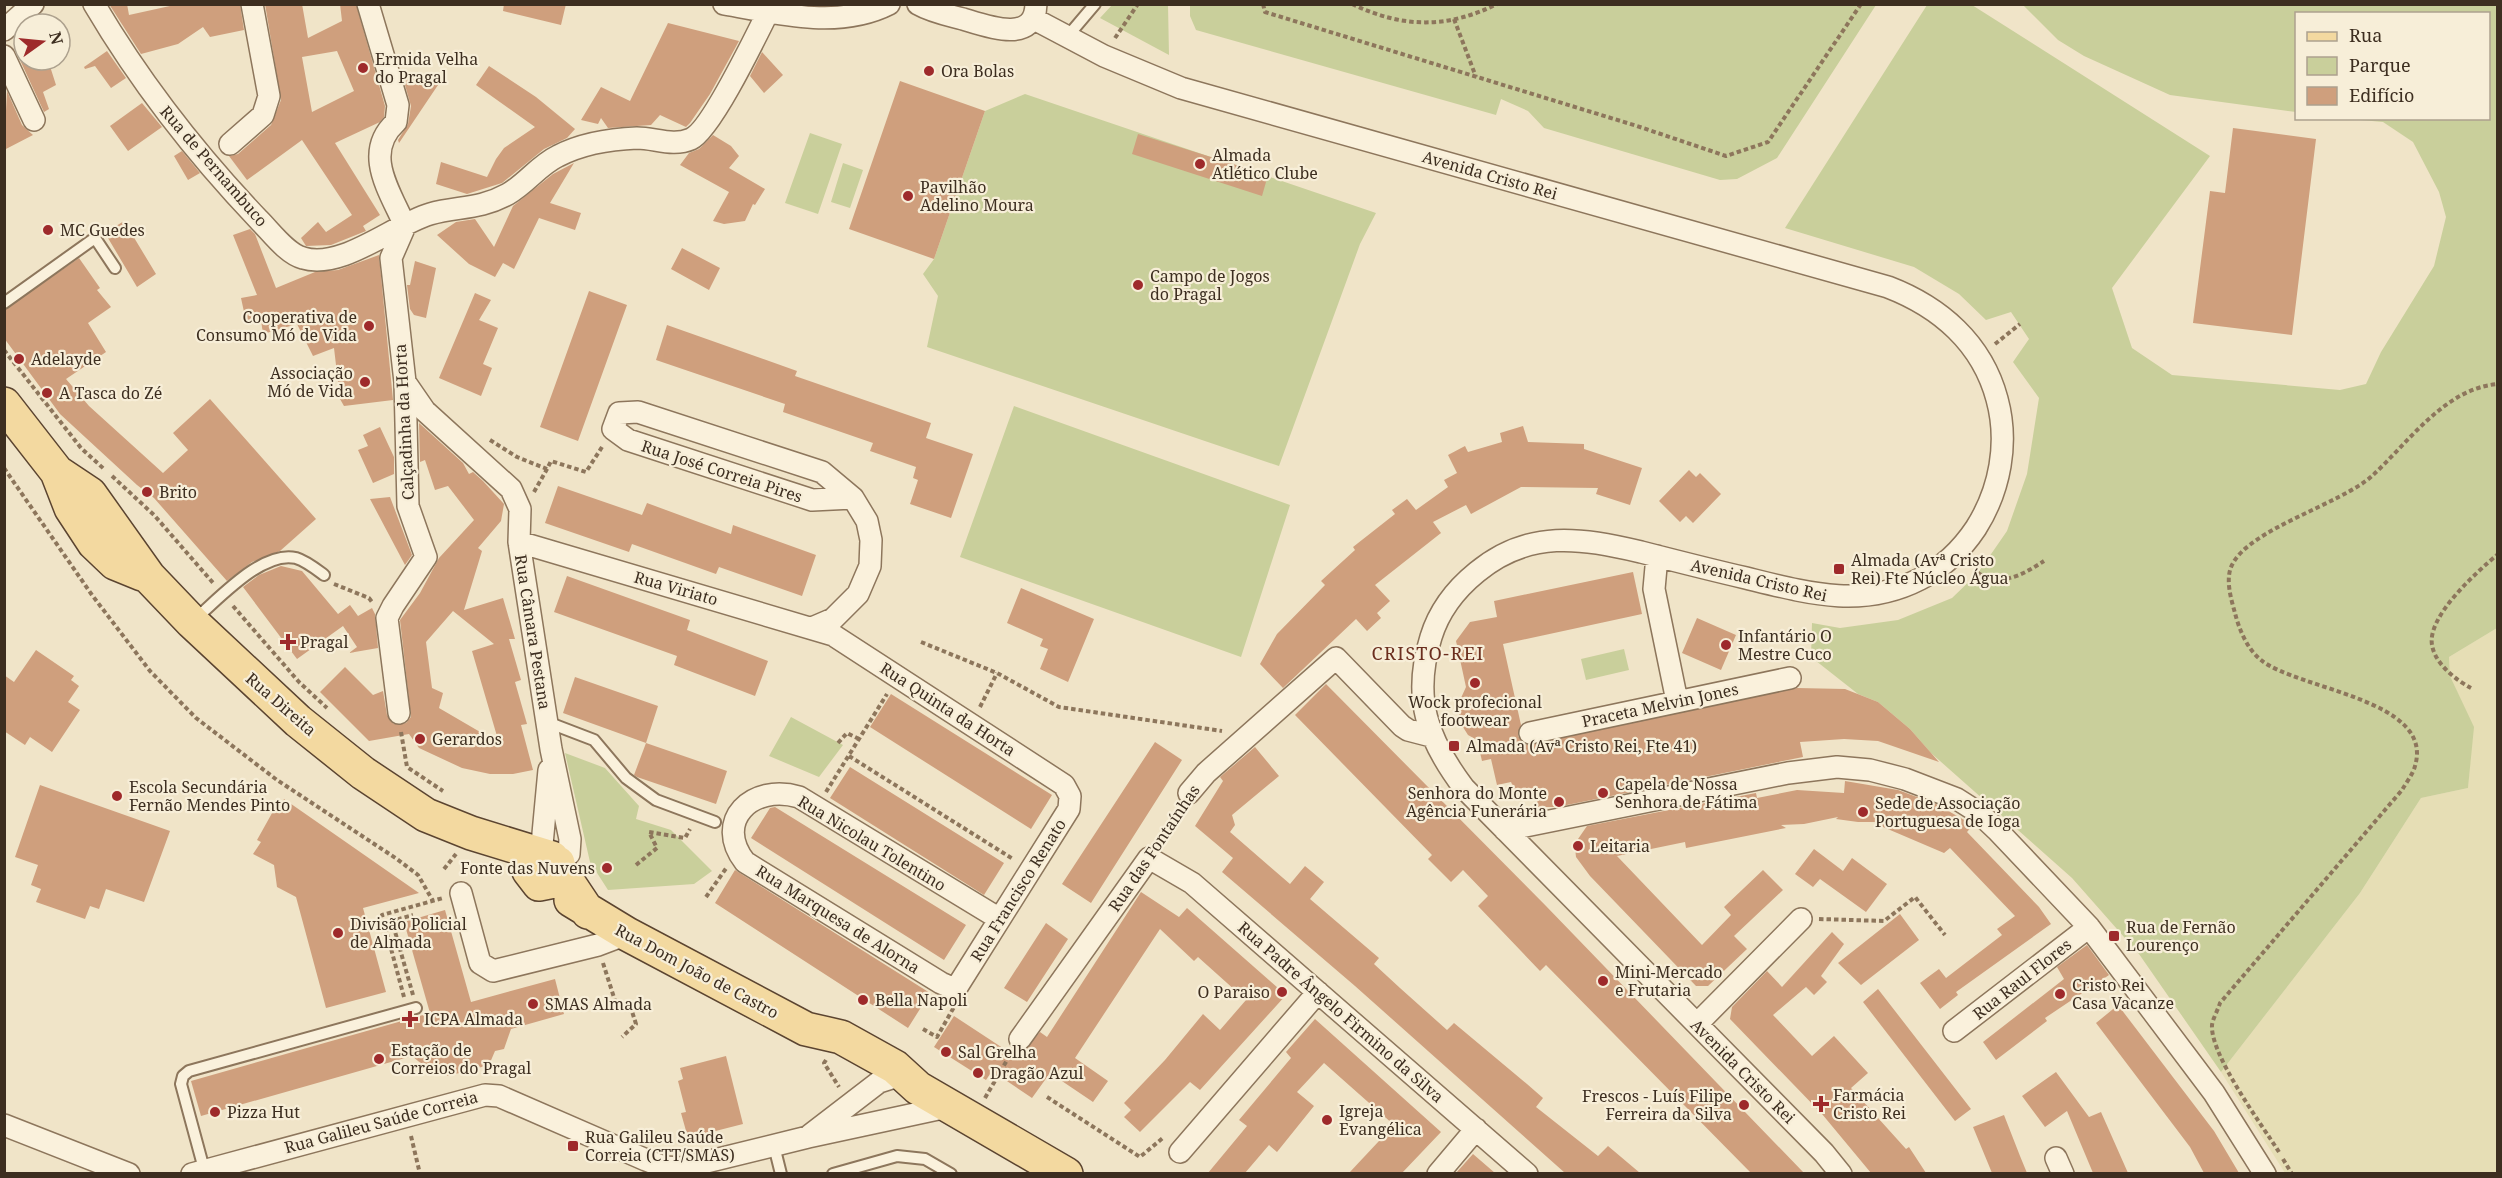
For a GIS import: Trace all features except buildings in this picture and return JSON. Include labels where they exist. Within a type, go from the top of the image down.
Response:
[{"type":"main road","name":"Rua Direita","points":[[4,404],[57,472],[90,494],[149,578],[192,622],[298,721],[363,773],[426,815],[458,852],[545,868]]},
{"type":"main road","name":"Rua Dom João de Castro","points":[[545,868],[612,939],[806,1029],[831,1051],[951,1106],[1066,1173]]},
{"type":"street","points":[[4,30],[33,4]]},
{"type":"street","name":"Rua de Pernambuco","points":[[94,4],[150,89],[195,148],[238,198],[300,258],[314,260],[342,255],[405,226]]},
{"type":"street","points":[[230,144],[263,115],[269,96],[252,4]]},
{"type":"street","points":[[368,4],[398,105],[396,122],[385,132],[379,148],[380,163],[405,226],[430,214],[475,208],[507,194],[530,180],[544,164],[579,147],[638,138],[671,143],[692,139],[740,69],[768,12]]},
{"type":"street","points":[[724,4],[768,12],[826,18],[854,17],[889,4]]},
{"type":"street","name":"Avenida Cristo Rei","points":[[918,4],[999,29],[1019,29],[1035,12],[1067,37],[1104,56],[1181,88],[1907,294],[1942,315],[1970,344],[1991,379],[2001,418],[2002,458],[1992,498],[1972,534],[1943,564],[1926,576],[1888,592],[1847,598],[1827,597],[1594,542],[1562,539],[1521,547],[1483,566],[1452,596],[1432,632],[1423,673],[1425,716],[1431,736],[1447,766],[1464,788],[1824,1153],[1841,1173]]},
{"type":"street","points":[[4,56],[34,120]]},
{"type":"street","name":"Calçadinha da Horta","points":[[387,622],[393,606],[426,557],[408,506],[405,382],[391,258],[405,226]]},
{"type":"street","name":"Rua Câmara Pestana","points":[[405,382],[425,411],[514,492],[520,509],[519,542],[551,749],[570,839],[569,854],[545,868]]},
{"type":"street","name":"Rua José Correia Pires","points":[[812,628],[833,619],[858,594],[870,566],[871,540],[867,521],[853,498],[822,472],[638,412],[618,413],[614,429],[628,440],[812,500],[853,498]]},
{"type":"street","name":"Rua Viriato","points":[[519,542],[833,635]]},
{"type":"street","points":[[1657,556],[1654,589],[1677,701]]},
{"type":"street","points":[[387,622],[399,713]]},
{"type":"street","name":"Rua Quinta da Horta","points":[[833,635],[1064,784]]},
{"type":"street","name":"Rua das Fontaínhas","points":[[1189,793],[1206,773],[1336,658],[1402,726],[1431,736]]},
{"type":"street","name":"Praceta Melvin Jones","points":[[1530,733],[1790,678]]},
{"type":"street","points":[[1505,830],[1807,770],[1837,767],[1870,770],[1915,783],[1957,800],[1979,813],[2089,927],[2214,1093],[2265,1173]]},
{"type":"street","name":"Rua Francisco Renato","points":[[955,986],[1071,804],[1069,791],[1064,784]]},
{"type":"street","name":"Rua Nicolau Tolentino","points":[[737,852],[735,833],[742,807],[767,793],[783,792],[799,797],[998,918]]},
{"type":"street","name":"Rua Marquesa de Alorna","points":[[737,852],[745,862],[955,986]]},
{"type":"street","name":"Rua das Fontaínhas","points":[[1020,1039],[1149,858]]},
{"type":"street","name":"Rua Padre Ângelo Firmino da Silva","points":[[1149,858],[1191,883],[1527,1173]]},
{"type":"street","points":[[461,893],[480,963],[493,971],[612,939]]},
{"type":"street","points":[[1697,1024],[1801,920]]},
{"type":"street","name":"Rua Raul Flores","points":[[1954,1031],[2089,927]]},
{"type":"street","points":[[1180,1152],[1318,992]]},
{"type":"street","name":"Rua Galileu Saúde Correia","points":[[808,1137],[900,1081]]},
{"type":"street","name":"Rua Galileu Saúde Correia","points":[[198,1171],[468,1098],[499,1096],[646,1160],[664,1167],[682,1168],[808,1137],[951,1106]]},
{"type":"street","points":[[4,1125],[129,1173]]},
{"type":"street","points":[[1438,1173],[1476,1129]]},
{"type":"lane","points":[[1067,37],[1095,4]]},
{"type":"lane","points":[[4,303],[95,238],[115,268]]},
{"type":"lane","points":[[192,622],[243,577],[277,558],[295,558],[324,575]]},
{"type":"lane","name":"Rua Câmara Pestana","points":[[547,722],[585,734],[598,743],[638,788],[656,800],[715,822]]},
{"type":"lane","points":[[198,1171],[182,1084],[183,1076],[189,1071],[416,1008]]},
{"type":"lane","points":[[774,1146],[781,1173]]},
{"type":"lane","points":[[832,1173],[897,1156],[925,1160],[951,1173]]},
{"type":"path","points":[[1115,38],[1138,4]]},
{"type":"path","points":[[1263,4],[1265,12],[1637,126],[1726,156],[1768,142],[1861,4]]},
{"type":"path","points":[[1352,4],[1380,18],[1431,25],[1479,13],[1497,4]]},
{"type":"path","points":[[1454,19],[1476,78]]},
{"type":"path","points":[[1998,340],[2020,324]]},
{"type":"path","points":[[4,350],[81,448],[154,515],[299,682],[332,712]]},
{"type":"path","points":[[2292,1173],[2217,1049],[2212,1025],[2220,1003],[2402,790],[2415,766],[2415,739],[2404,722],[2383,709],[2294,677],[2260,660],[2240,632],[2229,592],[2231,565],[2248,545],[2363,484],[2425,422],[2462,395],[2498,384]]},
{"type":"path","points":[[537,489],[551,461],[586,472],[614,429]]},
{"type":"path","points":[[488,439],[517,457],[547,469]]},
{"type":"path","points":[[4,468],[107,614],[150,670],[196,718],[277,780],[404,864],[418,875],[434,900]]},
{"type":"path","points":[[2471,688],[2456,680],[2439,662],[2431,645],[2435,625],[2457,592],[2498,554]]},
{"type":"path","points":[[1978,573],[1987,579],[2005,579],[2025,573],[2044,561]]},
{"type":"path","points":[[324,575],[338,588],[369,598],[387,622]]},
{"type":"path","points":[[921,642],[997,673],[1059,707],[1249,736]]},
{"type":"path","points":[[971,723],[997,673]]},
{"type":"path","points":[[816,808],[898,677]]},
{"type":"path","points":[[838,743],[847,733],[859,739]]},
{"type":"path","points":[[849,756],[1030,869]]},
{"type":"path","points":[[398,762],[407,767]]},
{"type":"path","name":"Rua das Fontaínhas","points":[[1149,858],[1189,793]]},
{"type":"path","points":[[636,865],[657,848],[649,832],[685,838],[697,815]]},
{"type":"path","points":[[706,897],[737,852]]},
{"type":"path","points":[[393,1001],[404,998],[382,915],[461,893]]},
{"type":"path","points":[[1801,920],[1884,921],[1915,897],[1945,935]]},
{"type":"path","points":[[412,994],[392,921],[413,915]]},
{"type":"path","points":[[612,939],[617,1007],[630,1005],[636,1024],[622,1037]]},
{"type":"path","points":[[923,1029],[937,1037],[954,1010],[955,986]]},
{"type":"path","points":[[994,1082],[1020,1039]]},
{"type":"path","points":[[1047,1097],[1140,1157],[1164,1137],[1180,1152]]},
{"type":"path","points":[[406,1116],[420,1173]]},
{"type":"shaded area","points":[[2497,628],[2497,1173],[2285,1173],[2221,1072],[2360,893],[2421,798],[2468,788],[2473,727],[2450,676],[2449,657]]},
{"type":"green space","points":[[1190,4],[1876,5],[1777,158],[1737,179],[1720,180],[1544,128],[1528,111],[1501,99],[1496,115],[1196,30],[1190,16]]},
{"type":"green space","points":[[1112,5],[1168,5],[1169,55],[1100,18]]},
{"type":"green space","points":[[1927,5],[1972,5],[2210,156],[2112,288],[2132,348],[2172,375],[2340,390],[2366,384],[2381,352],[2434,266],[2446,217],[2439,192],[2413,142],[2383,122],[2361,120],[2490,120],[2490,12],[2295,12],[2295,112],[2170,95],[2084,56],[2058,40],[2023,5],[2497,5],[2497,628],[2449,657],[2450,676],[2474,727],[2468,788],[2421,798],[2360,893],[2221,1072],[2139,954],[2072,878],[1931,753],[1910,729],[1878,702],[1858,694],[1811,657],[1812,623],[1840,628],[1898,620],[1952,598],[1978,573],[2007,531],[2027,474],[2039,398],[2013,362],[2029,339],[2011,312],[1986,320],[1959,294],[1914,267],[1785,228]]},
{"type":"green space","name":"Campo de Jogos do Pragal","points":[[1025,94],[1376,213],[1360,244],[1279,466],[927,347],[938,296],[923,274],[934,259],[985,111]]},
{"type":"green space","points":[[810,133],[842,144],[818,214],[785,203]]},
{"type":"green space","points":[[843,163],[863,170],[850,208],[831,202]]},
{"type":"green space","points":[[1014,406],[1290,505],[1241,657],[960,557]]},
{"type":"green space","points":[[1624,649],[1629,670],[1586,680],[1581,659]]},
{"type":"green space","points":[[791,717],[843,745],[819,777],[769,756]]},
{"type":"green space","points":[[565,753],[605,768],[639,806],[636,819],[671,830],[712,871],[694,884],[608,890],[590,862]]},
{"type":"place","name":"Ermida Velha do Pragal","points":[[363,68]]},
{"type":"place","name":"Ora Bolas","points":[[929,71]]},
{"type":"place","name":"Almada Atlético Clube","points":[[1200,164]]},
{"type":"place","name":"Pavilhão Adelino Moura","points":[[908,196]]},
{"type":"place","name":"MC Guedes","points":[[48,230]]},
{"type":"place","name":"Campo de Jogos do Pragal","points":[[1138,285]]},
{"type":"place","name":"Cooperativa de Consumo Mó de Vida","points":[[369,326]]},
{"type":"place","name":"Adelayde","points":[[19,359]]},
{"type":"place","name":"Associação Mó de Vida","points":[[365,382]]},
{"type":"place","name":"A Tasca do Zé","points":[[47,393]]},
{"type":"place","name":"Brito","points":[[147,492]]},
{"type":"place","name":"Almada (Avª Cristo Rei) Fte Núcleo Água","points":[[1839,569]]},
{"type":"place","name":"Pragal","points":[[288,642]]},
{"type":"place","name":"Infantário O Mestre Cuco","points":[[1726,645]]},
{"type":"place","name":"Wock profecional footwear","points":[[1475,683]]},
{"type":"place","name":"Gerardos","points":[[420,739]]},
{"type":"place","name":"Almada (Avª Cristo Rei, Fte 41)","points":[[1454,746]]},
{"type":"place","name":"Capela de Nossa Senhora de Fátima","points":[[1603,793]]},
{"type":"place","name":"Escola Secundária Fernão Mendes Pinto","points":[[117,796]]},
{"type":"place","name":"Senhora do Monte Agência Funerária","points":[[1559,802]]},
{"type":"place","name":"Sede de Associação Portuguesa de Ioga","points":[[1863,812]]},
{"type":"place","name":"Leitaria","points":[[1578,846]]},
{"type":"place","name":"Fonte das Nuvens","points":[[607,868]]},
{"type":"place","name":"Divisão Policial de Almada","points":[[338,933]]},
{"type":"place","name":"Rua de Fernão Lourenço","points":[[2114,936]]},
{"type":"place","name":"Mini-Mercado e Frutaria","points":[[1603,981]]},
{"type":"place","name":"O Paraiso","points":[[1282,992]]},
{"type":"place","name":"Cristo Rei Casa Vacanze","points":[[2060,994]]},
{"type":"place","name":"Bella Napoli","points":[[863,1000]]},
{"type":"place","name":"SMAS Almada","points":[[533,1004]]},
{"type":"place","name":"ICPA Almada","points":[[410,1019]]},
{"type":"place","name":"Sal Grelha","points":[[946,1052]]},
{"type":"place","name":"Estação de Correios do Pragal","points":[[379,1059]]},
{"type":"place","name":"Dragão Azul","points":[[978,1073]]},
{"type":"place","name":"Farmácia Cristo Rei","points":[[1821,1104]]},
{"type":"place","name":"Frescos - Luís Filipe Ferreira da Silva","points":[[1744,1105]]},
{"type":"place","name":"Pizza Hut","points":[[215,1112]]},
{"type":"place","name":"Igreja Evangélica","points":[[1327,1120]]},
{"type":"place","name":"Rua Galileu Saúde Correia (CTT/SMAS)","points":[[573,1146]]},
{"type":"district","name":"CRISTO-REI","points":[[1428,654]]}]
